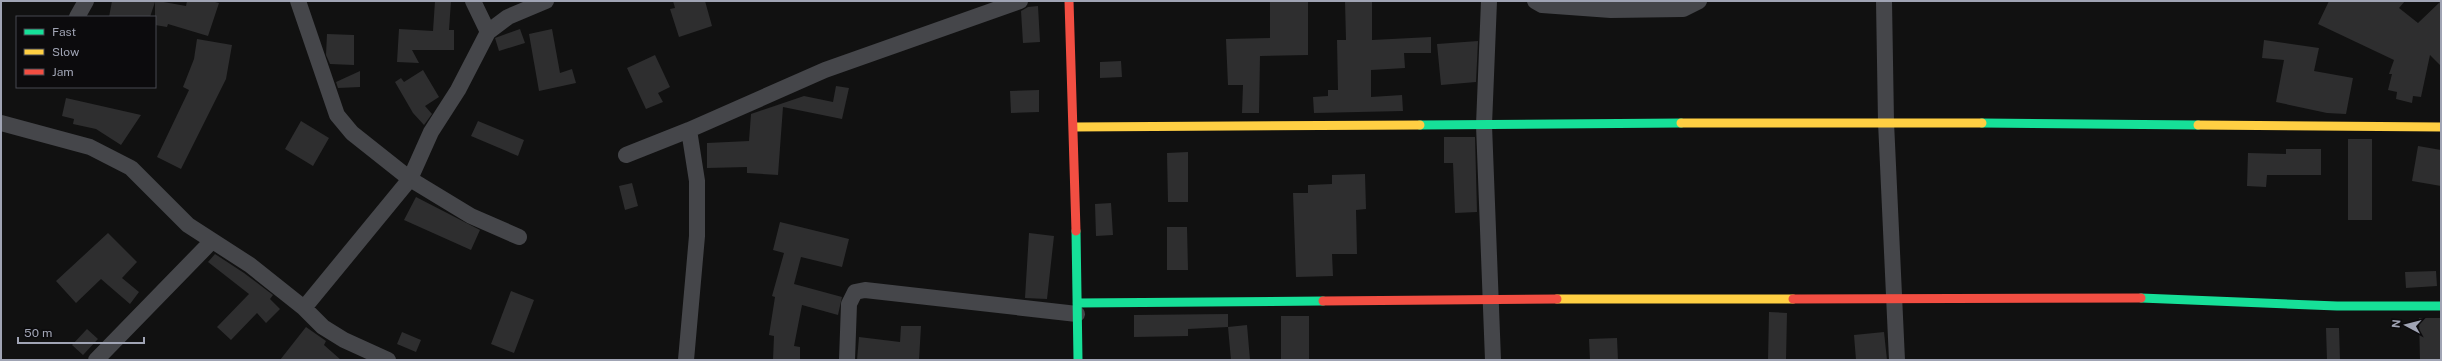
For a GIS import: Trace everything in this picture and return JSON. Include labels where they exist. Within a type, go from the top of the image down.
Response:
[{"type":"street","points":[[77,16],[86,1]]},
{"type":"street","points":[[298,1],[337,115],[352,133],[410,179],[471,216],[519,237]]},
{"type":"street","points":[[473,1],[488,32]]},
{"type":"street","points":[[304,308],[410,179],[431,132],[458,90],[488,32],[508,17],[546,1]]},
{"type":"street","points":[[626,155],[689,130],[825,70],[1020,1]]},
{"type":"street","points":[[1069,1],[1074,127],[1078,360]]},
{"type":"street","points":[[1489,1],[1484,125],[1492,299],[1493,360]]},
{"type":"street","points":[[1535,1],[1542,5],[1611,10],[1683,9],[1699,1]]},
{"type":"street","points":[[1884,1],[1886,122],[1898,360]]},
{"type":"street","points":[[1074,127],[1886,122],[2441,127]]},
{"type":"street","points":[[1,123],[90,147],[131,168],[171,210],[212,242],[250,265],[304,308],[323,327],[388,360]]},
{"type":"street","points":[[686,360],[697,236],[697,181],[689,130]]},
{"type":"street","points":[[96,360],[212,242]]},
{"type":"street","points":[[847,360],[849,304],[855,292],[865,290],[1077,308],[1492,299],[1895,300],[2153,298],[2337,306],[2441,306]]},
{"type":"building","points":[[112,1],[158,1],[186,6],[187,1],[211,1],[219,3],[208,36],[168,24],[167,27],[156,25],[155,2],[150,16],[109,16]]},
{"type":"building","points":[[435,1],[451,1],[449,30],[454,30],[454,50],[412,50],[419,63],[397,62],[399,29],[433,31]]},
{"type":"building","points":[[673,1],[705,1],[712,26],[679,37],[670,9],[675,8]]},
{"type":"building","points":[[1270,1],[1308,1],[1308,55],[1260,56],[1259,113],[1242,113],[1243,85],[1228,85],[1226,39],[1270,38]]},
{"type":"building","points":[[1345,1],[1372,1],[1372,40],[1431,37],[1431,53],[1404,53],[1405,68],[1371,70],[1371,97],[1402,95],[1403,111],[1314,113],[1313,97],[1328,96],[1328,90],[1338,90],[1337,40],[1346,40]]},
{"type":"building","points":[[2329,1],[2405,1],[2399,8],[2418,23],[2441,1],[2441,66],[2430,55],[2421,97],[2413,96],[2412,103],[2396,99],[2397,92],[2388,90],[2392,74],[2389,74],[2394,60],[2318,24]]},
{"type":"building","points":[[1038,6],[1040,42],[1023,43],[1021,11],[1028,7]]},
{"type":"building","points":[[520,29],[525,43],[499,51],[495,38]]},
{"type":"building","points":[[552,29],[560,73],[572,69],[576,83],[539,91],[529,34]]},
{"type":"building","points":[[327,34],[354,35],[354,65],[330,64],[326,55]]},
{"type":"building","points":[[197,39],[232,45],[226,79],[181,169],[157,157],[189,90],[183,87],[194,59]]},
{"type":"building","points":[[2264,40],[2319,48],[2314,71],[2353,78],[2346,114],[2327,113],[2276,102],[2284,60],[2262,58]]},
{"type":"building","points":[[1478,41],[1476,82],[1441,85],[1437,44]]},
{"type":"building","points":[[655,55],[670,87],[658,93],[663,102],[646,109],[627,68]]},
{"type":"building","points":[[1121,61],[1122,77],[1100,78],[1100,62]]},
{"type":"building","points":[[423,70],[439,97],[425,106],[432,114],[424,125],[413,113],[395,82],[401,78],[404,82]]},
{"type":"building","points":[[360,71],[360,87],[338,88],[336,82]]},
{"type":"building","points":[[836,86],[849,88],[842,119],[783,107],[778,175],[747,173],[747,167],[707,168],[707,143],[749,141],[751,114],[804,96],[833,102]]},
{"type":"building","points":[[1039,90],[1039,112],[1011,113],[1010,91]]},
{"type":"building","points":[[66,98],[141,115],[121,145],[96,129],[73,124],[74,119],[62,116]]},
{"type":"building","points":[[301,121],[329,138],[313,166],[285,149]]},
{"type":"building","points":[[478,121],[524,140],[518,156],[471,136]]},
{"type":"building","points":[[1444,137],[1475,137],[1477,212],[1455,213],[1453,163],[1444,163]]},
{"type":"building","points":[[2348,139],[2372,139],[2372,220],[2348,220]]},
{"type":"building","points":[[2418,146],[2441,150],[2441,186],[2412,181]]},
{"type":"building","points":[[2286,149],[2321,149],[2321,175],[2267,175],[2266,187],[2247,186],[2248,153],[2286,154]]},
{"type":"building","points":[[1188,152],[1188,202],[1168,202],[1167,153]]},
{"type":"building","points":[[1365,174],[1366,209],[1356,210],[1357,254],[1332,254],[1333,276],[1296,277],[1293,193],[1308,193],[1308,185],[1332,184],[1332,175]]},
{"type":"building","points":[[632,183],[638,206],[625,210],[619,186]]},
{"type":"building","points":[[416,197],[480,230],[471,250],[404,220]]},
{"type":"building","points":[[1111,203],[1113,235],[1096,236],[1095,204]]},
{"type":"building","points":[[780,222],[849,239],[842,267],[801,257],[794,284],[842,297],[838,315],[802,305],[794,346],[800,347],[800,360],[773,360],[774,336],[769,335],[775,297],[772,296],[784,253],[773,250]]},
{"type":"building","points":[[1167,227],[1187,227],[1188,270],[1167,270]]},
{"type":"building","points":[[108,233],[137,262],[122,278],[139,292],[130,304],[101,279],[76,303],[56,281]]},
{"type":"building","points":[[1029,233],[1054,236],[1047,299],[1025,298]]},
{"type":"building","points":[[215,254],[244,273],[273,295],[270,299],[280,309],[266,323],[257,313],[231,340],[217,327],[249,294],[208,262]]},
{"type":"building","points":[[2436,271],[2437,286],[2406,288],[2405,272]]},
{"type":"building","points":[[511,291],[534,300],[514,353],[491,344]]},
{"type":"building","points":[[1769,312],[1787,313],[1786,360],[1768,360]]},
{"type":"building","points":[[1228,314],[1228,327],[1188,329],[1188,336],[1134,337],[1134,315]]},
{"type":"building","points":[[1281,316],[1309,316],[1309,360],[1281,360]]},
{"type":"building","points":[[2419,318],[2441,318],[2441,360],[2420,360]]},
{"type":"building","points":[[1247,325],[1250,360],[1231,360],[1228,327]]},
{"type":"building","points":[[901,326],[921,326],[919,360],[857,360],[859,337],[900,342]]},
{"type":"building","points":[[306,327],[326,341],[324,345],[341,360],[280,360]]},
{"type":"building","points":[[2326,328],[2339,328],[2340,360],[2327,360]]},
{"type":"building","points":[[87,329],[98,339],[83,355],[72,345]]},
{"type":"building","points":[[402,332],[421,340],[416,352],[397,344]]},
{"type":"building","points":[[1884,332],[1887,360],[1856,360],[1854,335]]},
{"type":"building","points":[[1617,338],[1618,360],[1590,360],[1589,339]]},
{"type":"traffic: fast","points":[[1420,125],[1681,123]]},
{"type":"traffic: fast","points":[[1982,123],[2198,125]]},
{"type":"traffic: fast","points":[[1076,231],[1078,360]]},
{"type":"traffic: fast","points":[[2141,298],[2337,306],[2441,306]]},
{"type":"traffic: fast","points":[[1077,303],[1323,301]]},
{"type":"traffic: slow","points":[[1681,123],[1982,123]]},
{"type":"traffic: slow","points":[[1074,127],[1420,125]]},
{"type":"traffic: slow","points":[[2198,125],[2441,127]]},
{"type":"traffic: slow","points":[[1557,299],[1793,299]]},
{"type":"traffic: jam","points":[[1069,1],[1076,231]]},
{"type":"traffic: jam","points":[[1793,299],[2141,298]]},
{"type":"traffic: jam","points":[[1323,301],[1557,299]]}]
